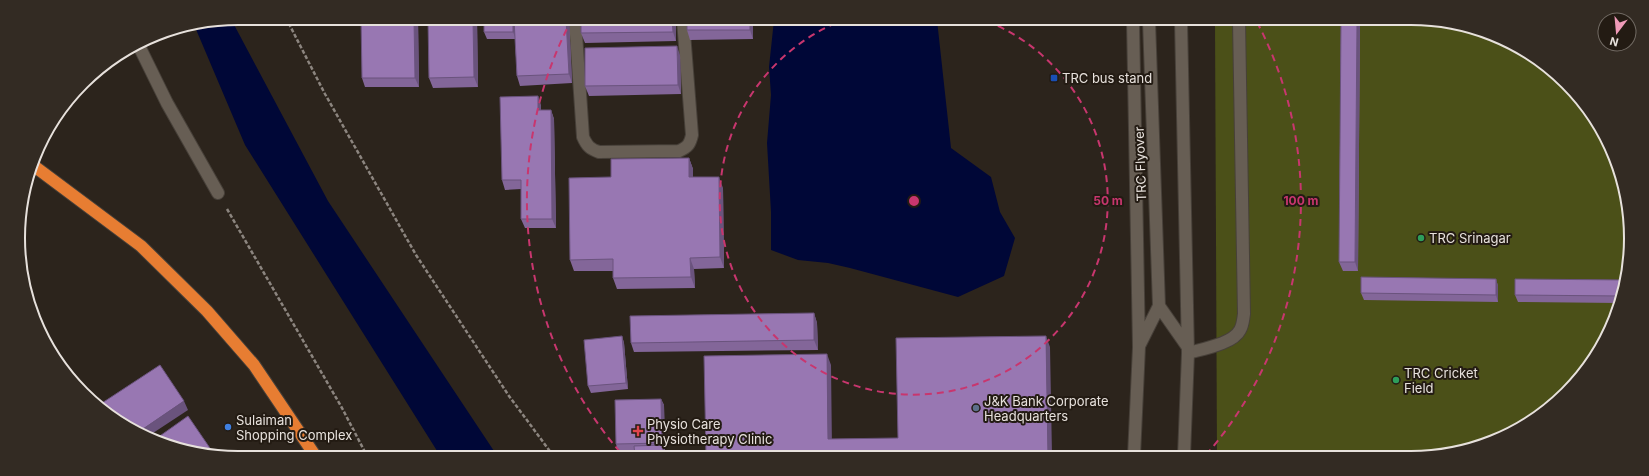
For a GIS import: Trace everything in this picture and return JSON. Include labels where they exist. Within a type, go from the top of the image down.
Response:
[{"type":"highway","points":[[37,168],[141,246],[207,311],[254,365],[312,451]]},
{"type":"main road","points":[[575,25],[583,137],[586,145],[592,150],[599,152],[679,151],[686,148],[690,143],[692,135],[683,25]]},
{"type":"main road","points":[[1133,25],[1139,347],[1134,451]]},
{"type":"main road","name":"TRC Flyover","points":[[1139,347],[1159,306],[1149,25]]},
{"type":"main road","points":[[1181,25],[1188,349],[1184,451]]},
{"type":"main road","points":[[1188,349],[1226,342],[1240,331],[1243,324],[1244,306],[1239,25]]},
{"type":"main road","points":[[140,49],[167,103],[218,193]]},
{"type":"main road","points":[[1159,306],[1188,349]]},
{"type":"path","points":[[290,25],[325,94],[416,254],[509,396],[550,451]]},
{"type":"path","points":[[218,193],[342,408],[364,451]]},
{"type":"green space","name":"TRC Srinagar","points":[[1215,25],[1425,25],[1453,29],[1479,36],[1505,47],[1541,69],[1562,87],[1588,120],[1608,156],[1620,196],[1624,224],[1624,252],[1617,293],[1608,320],[1580,368],[1562,389],[1541,407],[1505,429],[1479,440],[1453,447],[1425,451],[1217,451]]},
{"type":"shaded area","points":[[234,25],[328,201],[494,451],[437,451],[245,145],[196,29]]},
{"type":"shaded area","points":[[773,25],[938,25],[951,148],[991,177],[1000,212],[1015,238],[1004,276],[958,297],[850,268],[828,263],[798,260],[771,250],[771,212],[767,143],[771,95],[769,67]]},
{"type":"building","points":[[361,25],[414,25],[415,78],[362,78]]},
{"type":"building","points":[[428,25],[473,25],[474,77],[429,78]]},
{"type":"building","points":[[484,25],[513,25],[513,32],[484,32]]},
{"type":"building","points":[[514,25],[566,25],[569,74],[517,76]]},
{"type":"building","points":[[581,25],[672,25],[673,32],[581,33]]},
{"type":"building","points":[[687,25],[750,25],[750,30],[687,30]]},
{"type":"building","points":[[1341,25],[1357,25],[1355,262],[1339,262]]},
{"type":"building","points":[[677,46],[678,85],[585,86],[585,48]]},
{"type":"building","points":[[538,96],[538,110],[551,110],[552,219],[521,219],[521,180],[502,180],[500,97]]},
{"type":"building","points":[[689,158],[689,177],[719,177],[720,257],[690,258],[691,277],[613,278],[613,259],[570,260],[569,178],[611,177],[611,159]]},
{"type":"building","points":[[1361,277],[1496,279],[1496,295],[1361,293]]},
{"type":"building","points":[[1515,279],[1620,280],[1616,296],[1515,295]]},
{"type":"building","points":[[814,313],[814,340],[631,343],[630,316]]},
{"type":"building","points":[[622,336],[626,383],[588,386],[584,340]]},
{"type":"building","name":"J&K Bank Corporate Headquarters","points":[[1046,336],[1048,451],[706,451],[704,356],[827,354],[828,439],[898,438],[896,338]]},
{"type":"building","points":[[160,365],[184,401],[143,429],[120,415],[103,402]]},
{"type":"building","points":[[661,399],[662,443],[616,444],[615,400]]},
{"type":"building","points":[[188,416],[211,449],[183,444],[159,436]]},
{"type":"building","points":[[663,445],[663,451],[635,451],[634,446]]},
{"type":"place","name":"TRC bus stand","points":[[1054,78]]},
{"type":"place","name":"TRC Srinagar","points":[[1421,238]]},
{"type":"place","name":"TRC Cricket Field","points":[[1396,380]]},
{"type":"place","name":"J&K Bank Corporate Headquarters","points":[[976,408]]},
{"type":"place","name":"Sulaiman Shopping Complex","points":[[228,427]]},
{"type":"place","name":"Physio Care Physiotherapy Clinic","points":[[638,431]]}]
